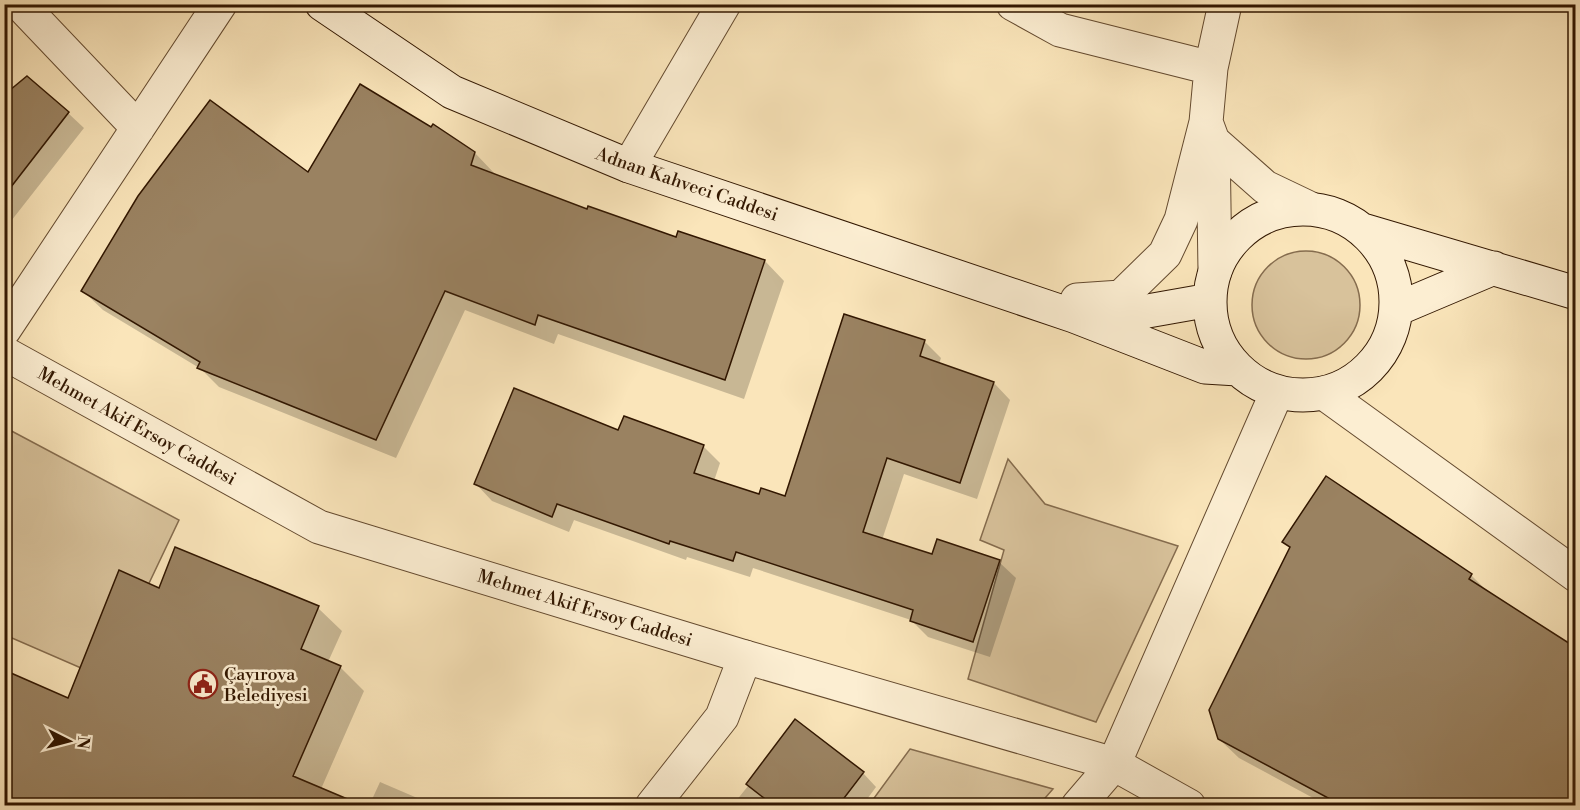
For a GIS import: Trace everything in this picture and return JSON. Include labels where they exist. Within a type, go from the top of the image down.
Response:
[{"type":"street","points":[[20,4],[138,128]]},
{"type":"street","points":[[4,330],[220,4]]},
{"type":"street","name":"Adnan Kahveci Caddesi","points":[[322,4],[452,92],[629,166],[1074,316],[1205,367],[1238,369]]},
{"type":"street","points":[[629,166],[724,4]]},
{"type":"street","points":[[1012,4],[1060,30],[1211,68]]},
{"type":"street","points":[[1225,4],[1211,68],[1209,132],[1213,325],[1222,349],[1238,369],[1256,382],[1277,392],[1301,396],[1324,393],[1351,382],[1374,363],[1389,338],[1397,309],[1394,280],[1382,252],[1363,230]]},
{"type":"street","points":[[1209,132],[1265,187],[1309,208],[1338,215],[1363,230],[1575,293]]},
{"type":"street","points":[[1016,296],[1078,300],[1121,297],[1165,254],[1181,220],[1209,132]]},
{"type":"street","points":[[1213,285],[1230,244],[1252,224],[1280,211],[1309,208]]},
{"type":"street","points":[[1397,309],[1494,268]]},
{"type":"street","name":"Adnan Kahveci Caddesi","points":[[1074,316],[1142,312],[1213,285]]},
{"type":"street","name":"Mehmet Akif Ersoy Caddesi","points":[[4,353],[319,527],[745,657],[1114,764],[1190,806]]},
{"type":"street","points":[[1078,806],[1114,764],[1277,392]]},
{"type":"street","points":[[1324,393],[1575,575]]},
{"type":"street","points":[[652,806],[722,717],[745,657]]},
{"type":"shaded area","points":[[1306,251],[1327,255],[1344,267],[1356,284],[1360,305],[1356,326],[1344,343],[1327,355],[1306,359],[1285,355],[1268,343],[1256,326],[1252,305],[1256,284],[1268,267],[1285,255]]},
{"type":"shaded area","points":[[4,427],[179,520],[104,678],[5,635]]},
{"type":"shaded area","points":[[1008,459],[1045,504],[1178,546],[1096,722],[968,679],[1004,550],[980,540]]},
{"type":"shaded area","points":[[910,749],[1053,789],[1039,805],[869,805]]},
{"type":"building","points":[[27,76],[69,112],[4,196],[4,95]]},
{"type":"building","points":[[360,84],[431,127],[433,124],[475,152],[471,165],[587,209],[588,206],[676,237],[678,231],[765,260],[725,380],[538,315],[535,325],[445,291],[376,440],[197,368],[200,362],[81,291],[138,196],[210,100],[308,172]]},
{"type":"building","points":[[844,314],[925,340],[920,356],[994,382],[960,483],[887,458],[863,532],[932,554],[937,539],[1000,560],[973,642],[910,621],[913,610],[736,552],[733,561],[670,541],[669,544],[557,504],[552,517],[474,484],[514,388],[618,430],[624,416],[704,445],[694,473],[759,494],[761,488],[785,496]]},
{"type":"building","points":[[1326,476],[1472,574],[1469,579],[1575,647],[1575,806],[1343,806],[1218,739],[1209,710],[1290,547],[1282,542]]},
{"type":"building","name":"Çayırova Belediyesi","points":[[175,547],[319,606],[301,649],[341,666],[293,776],[364,806],[4,806],[4,670],[68,698],[119,570],[159,588]]},
{"type":"building","points":[[795,719],[864,772],[838,806],[774,806],[746,784]]},
{"type":"place","name":"Çayırova Belediyesi","points":[[203,684]]}]
